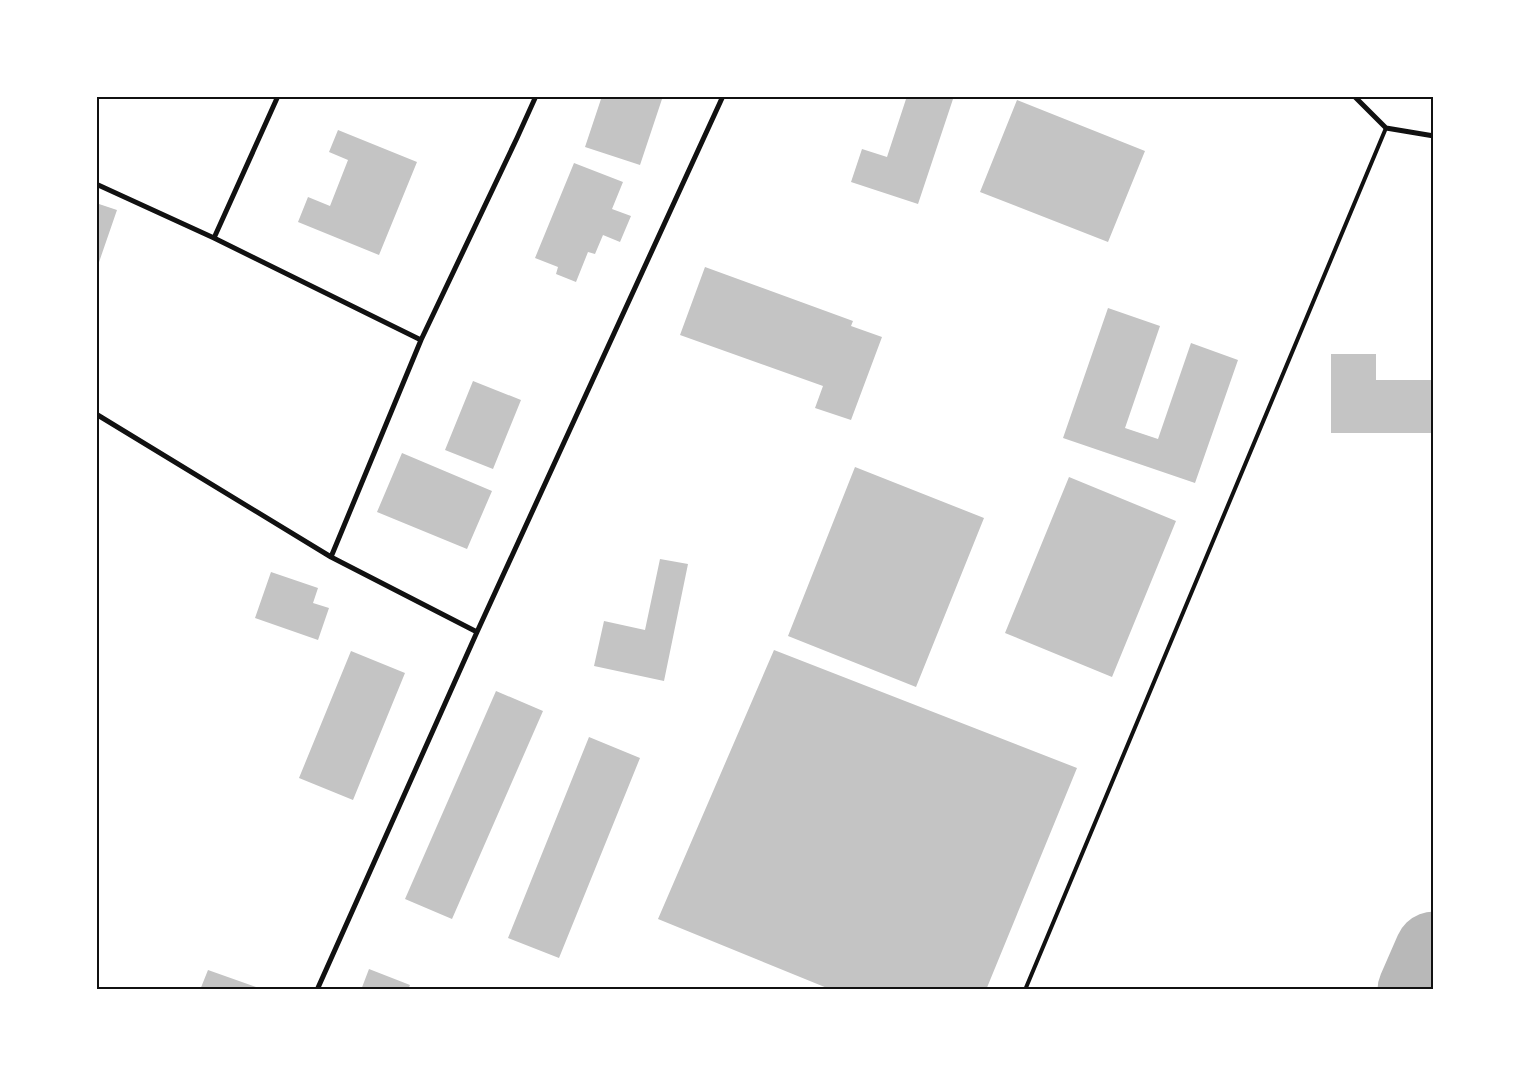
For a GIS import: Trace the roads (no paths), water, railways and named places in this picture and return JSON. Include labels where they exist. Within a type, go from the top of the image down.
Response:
[{"type":"street","points":[[214,238],[278,96]]},
{"type":"street","points":[[331,557],[421,340],[536,96]]},
{"type":"street","points":[[316,990],[477,632],[723,96]]},
{"type":"street","points":[[1354,96],[1386,128],[1434,136]]},
{"type":"street","points":[[96,184],[214,238],[421,340]]},
{"type":"street","points":[[96,414],[331,557],[477,632]]},
{"type":"lane","points":[[1025,990],[1386,128]]}]
